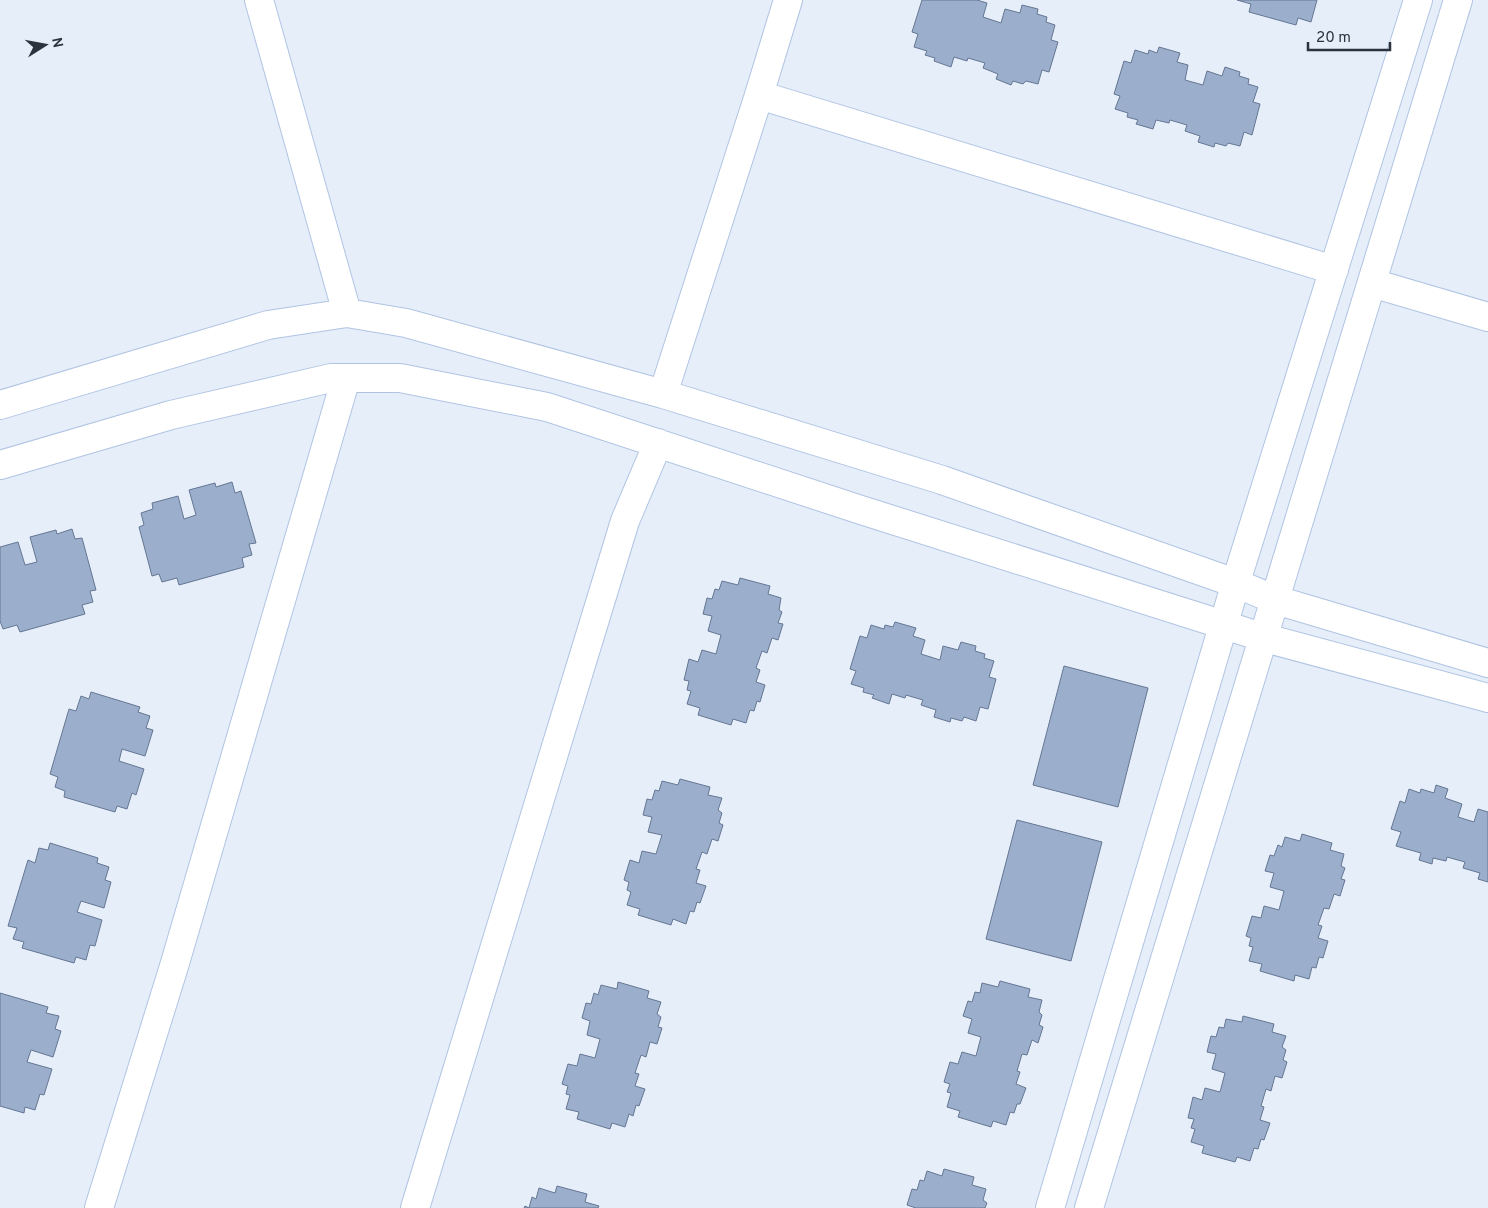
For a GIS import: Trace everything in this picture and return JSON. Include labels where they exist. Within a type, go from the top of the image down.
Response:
[{"type":"street","points":[[259,0],[347,313]]},
{"type":"street","points":[[663,394],[788,0]]},
{"type":"street","points":[[1050,1208],[1235,583],[1418,0]]},
{"type":"street","points":[[1089,1208],[1458,0]]},
{"type":"street","points":[[759,95],[1334,270]]},
{"type":"street","points":[[1372,283],[1488,317]]},
{"type":"street","points":[[0,405],[268,325],[347,313],[406,323],[663,394],[942,480],[1235,583],[1276,600],[1488,663]]},
{"type":"street","points":[[0,464],[171,415],[331,378],[400,378],[547,407],[861,510],[1264,638],[1488,698]]},
{"type":"street","points":[[99,1208],[178,954],[346,378]]},
{"type":"street","points":[[415,1208],[625,521],[658,443]]},
{"type":"building","points":[[922,0],[977,0],[987,3],[983,17],[1001,23],[1005,9],[1020,13],[1022,5],[1038,9],[1037,14],[1047,17],[1046,22],[1055,25],[1051,40],[1058,42],[1049,72],[1042,70],[1038,84],[1026,81],[1023,84],[1013,81],[1011,85],[996,79],[998,74],[983,68],[985,63],[968,58],[967,61],[954,57],[951,67],[934,61],[935,58],[925,55],[927,51],[914,47],[918,34],[912,32]]},
{"type":"building","points":[[1237,0],[1317,0],[1311,22],[1298,18],[1296,25],[1249,12],[1251,4]]},
{"type":"building","points":[[1159,47],[1180,53],[1177,62],[1188,65],[1185,80],[1203,85],[1207,71],[1222,76],[1225,67],[1240,72],[1239,76],[1249,79],[1248,84],[1258,87],[1253,102],[1260,104],[1252,135],[1244,132],[1240,146],[1228,143],[1226,146],[1215,143],[1214,147],[1198,142],[1200,136],[1185,131],[1187,125],[1170,120],[1169,123],[1156,120],[1153,129],[1136,124],[1138,120],[1127,117],[1128,113],[1115,109],[1120,96],[1114,94],[1124,61],[1131,63],[1135,50],[1148,54],[1149,50],[1157,53]]},
{"type":"building","points":[[232,482],[235,493],[241,491],[256,543],[249,544],[252,555],[242,558],[244,567],[179,585],[177,578],[162,582],[159,574],[152,576],[139,527],[144,525],[141,513],[153,509],[152,503],[178,496],[184,519],[196,515],[189,490],[215,483],[216,487]]},
{"type":"building","points":[[72,529],[75,539],[82,538],[96,590],[90,591],[93,602],[82,605],[85,614],[20,632],[17,625],[3,629],[0,621],[0,547],[18,542],[25,565],[37,562],[30,537],[56,530],[57,534]]},
{"type":"building","points":[[740,578],[770,586],[768,594],[781,598],[779,610],[782,612],[778,623],[783,624],[778,640],[772,638],[767,653],[762,651],[756,668],[760,670],[756,682],[765,685],[760,702],[757,701],[754,711],[750,710],[746,723],[733,719],[731,725],[698,715],[700,708],[687,704],[691,691],[687,690],[689,681],[684,680],[689,659],[698,662],[702,650],[716,654],[721,635],[708,631],[712,616],[703,614],[707,598],[712,599],[715,589],[719,590],[722,581],[738,585]]},
{"type":"building","points":[[895,622],[916,628],[913,636],[925,640],[921,654],[940,660],[943,646],[958,650],[961,642],[976,646],[975,651],[985,654],[984,658],[994,661],[989,677],[996,679],[988,709],[980,707],[976,721],[964,717],[962,721],[951,718],[950,722],[934,717],[936,710],[921,705],[923,700],[906,695],[905,698],[892,694],[889,704],[872,698],[874,695],[863,692],[864,688],[851,684],[856,671],[850,669],[860,636],[867,638],[871,625],[884,629],[885,625],[893,627]]},
{"type":"building","points":[[1064,666],[1148,688],[1118,807],[1033,785]]},
{"type":"building","points":[[91,692],[140,707],[138,712],[150,716],[146,728],[153,730],[145,756],[122,749],[119,761],[144,769],[136,795],[132,793],[127,809],[117,806],[115,812],[64,797],[65,791],[55,787],[58,777],[50,774],[69,709],[76,711],[81,696],[89,699]]},
{"type":"building","points":[[680,779],[710,787],[708,795],[722,798],[718,810],[722,813],[719,823],[723,825],[718,841],[712,839],[707,854],[702,852],[696,869],[700,870],[696,883],[706,886],[700,903],[697,902],[694,912],[690,911],[686,924],[673,919],[671,925],[638,915],[640,909],[627,905],[631,892],[627,890],[629,882],[624,880],[630,860],[639,863],[642,851],[656,854],[662,835],[648,832],[652,817],[643,815],[647,799],[652,800],[655,790],[659,791],[662,781],[678,785]]},
{"type":"building","points":[[1436,785],[1448,789],[1445,798],[1462,804],[1458,817],[1474,822],[1478,809],[1488,812],[1488,882],[1478,879],[1480,873],[1463,868],[1465,862],[1447,857],[1446,861],[1433,858],[1432,864],[1419,860],[1421,853],[1396,846],[1401,832],[1391,829],[1400,801],[1405,803],[1409,789],[1420,793],[1421,789],[1434,793]]},
{"type":"building","points":[[1017,820],[1102,842],[1071,961],[986,939]]},
{"type":"building","points":[[1302,834],[1332,843],[1330,850],[1344,854],[1341,866],[1345,868],[1341,879],[1345,880],[1340,896],[1334,894],[1329,909],[1324,908],[1318,925],[1322,926],[1318,938],[1328,941],[1323,958],[1319,957],[1316,968],[1312,967],[1309,979],[1295,975],[1294,981],[1260,971],[1262,964],[1249,961],[1253,947],[1249,946],[1251,938],[1246,936],[1252,916],[1261,918],[1264,906],[1279,910],[1284,891],[1270,887],[1274,873],[1265,871],[1270,855],[1274,856],[1278,845],[1282,847],[1285,837],[1300,841]]},
{"type":"building","points":[[50,843],[98,858],[97,863],[109,867],[105,880],[111,882],[104,908],[81,901],[77,912],[102,920],[95,946],[90,945],[86,960],[76,957],[74,963],[22,948],[24,942],[13,939],[17,928],[8,926],[28,860],[35,863],[39,848],[48,850]]},
{"type":"building","points":[[1000,981],[1030,989],[1028,997],[1042,1000],[1039,1012],[1042,1015],[1039,1025],[1043,1027],[1038,1043],[1032,1040],[1027,1055],[1022,1054],[1017,1071],[1020,1072],[1016,1084],[1026,1088],[1020,1104],[1017,1104],[1014,1113],[1010,1112],[1006,1125],[993,1121],[991,1127],[958,1117],[960,1111],[947,1107],[951,1093],[947,1092],[950,1084],[944,1082],[950,1062],[958,1064],[962,1052],[976,1056],[981,1037],[968,1033],[972,1019],[963,1016],[968,1001],[972,1002],[975,992],[980,993],[982,983],[998,987]]},
{"type":"building","points":[[618,982],[649,991],[647,998],[661,1002],[657,1014],[661,1017],[658,1027],[662,1028],[657,1044],[650,1042],[646,1057],[641,1055],[635,1073],[639,1074],[635,1086],[645,1089],[639,1106],[636,1105],[633,1116],[629,1114],[625,1127],[612,1123],[610,1129],[577,1119],[579,1112],[566,1109],[570,1095],[566,1094],[568,1086],[562,1084],[568,1064],[577,1066],[580,1054],[595,1058],[600,1039],[587,1035],[590,1021],[582,1018],[586,1003],[591,1004],[594,993],[598,995],[601,985],[617,989]]},
{"type":"building","points":[[0,993],[48,1007],[46,1013],[59,1016],[55,1029],[61,1031],[53,1057],[31,1050],[27,1062],[52,1069],[44,1095],[40,1094],[35,1110],[25,1107],[24,1113],[0,1106]]},
{"type":"building","points":[[1243,1016],[1274,1024],[1272,1032],[1286,1036],[1282,1047],[1286,1050],[1283,1060],[1287,1062],[1282,1078],[1275,1076],[1271,1091],[1266,1089],[1261,1106],[1264,1107],[1260,1120],[1270,1123],[1264,1140],[1261,1139],[1258,1149],[1254,1148],[1250,1161],[1237,1157],[1235,1162],[1202,1153],[1204,1146],[1191,1142],[1195,1129],[1191,1128],[1194,1119],[1188,1118],[1193,1097],[1202,1100],[1205,1088],[1220,1092],[1225,1073],[1212,1069],[1216,1054],[1207,1052],[1211,1036],[1216,1037],[1219,1027],[1224,1028],[1226,1019],[1242,1022]]},
{"type":"building","points":[[944,1169],[974,1177],[972,1185],[986,1189],[983,1200],[987,1203],[985,1208],[916,1208],[907,1205],[912,1189],[917,1190],[920,1180],[924,1181],[927,1171],[942,1176]]},
{"type":"building","points":[[557,1186],[587,1194],[585,1202],[599,1206],[598,1208],[529,1208],[532,1197],[536,1199],[539,1188],[555,1193]]}]
